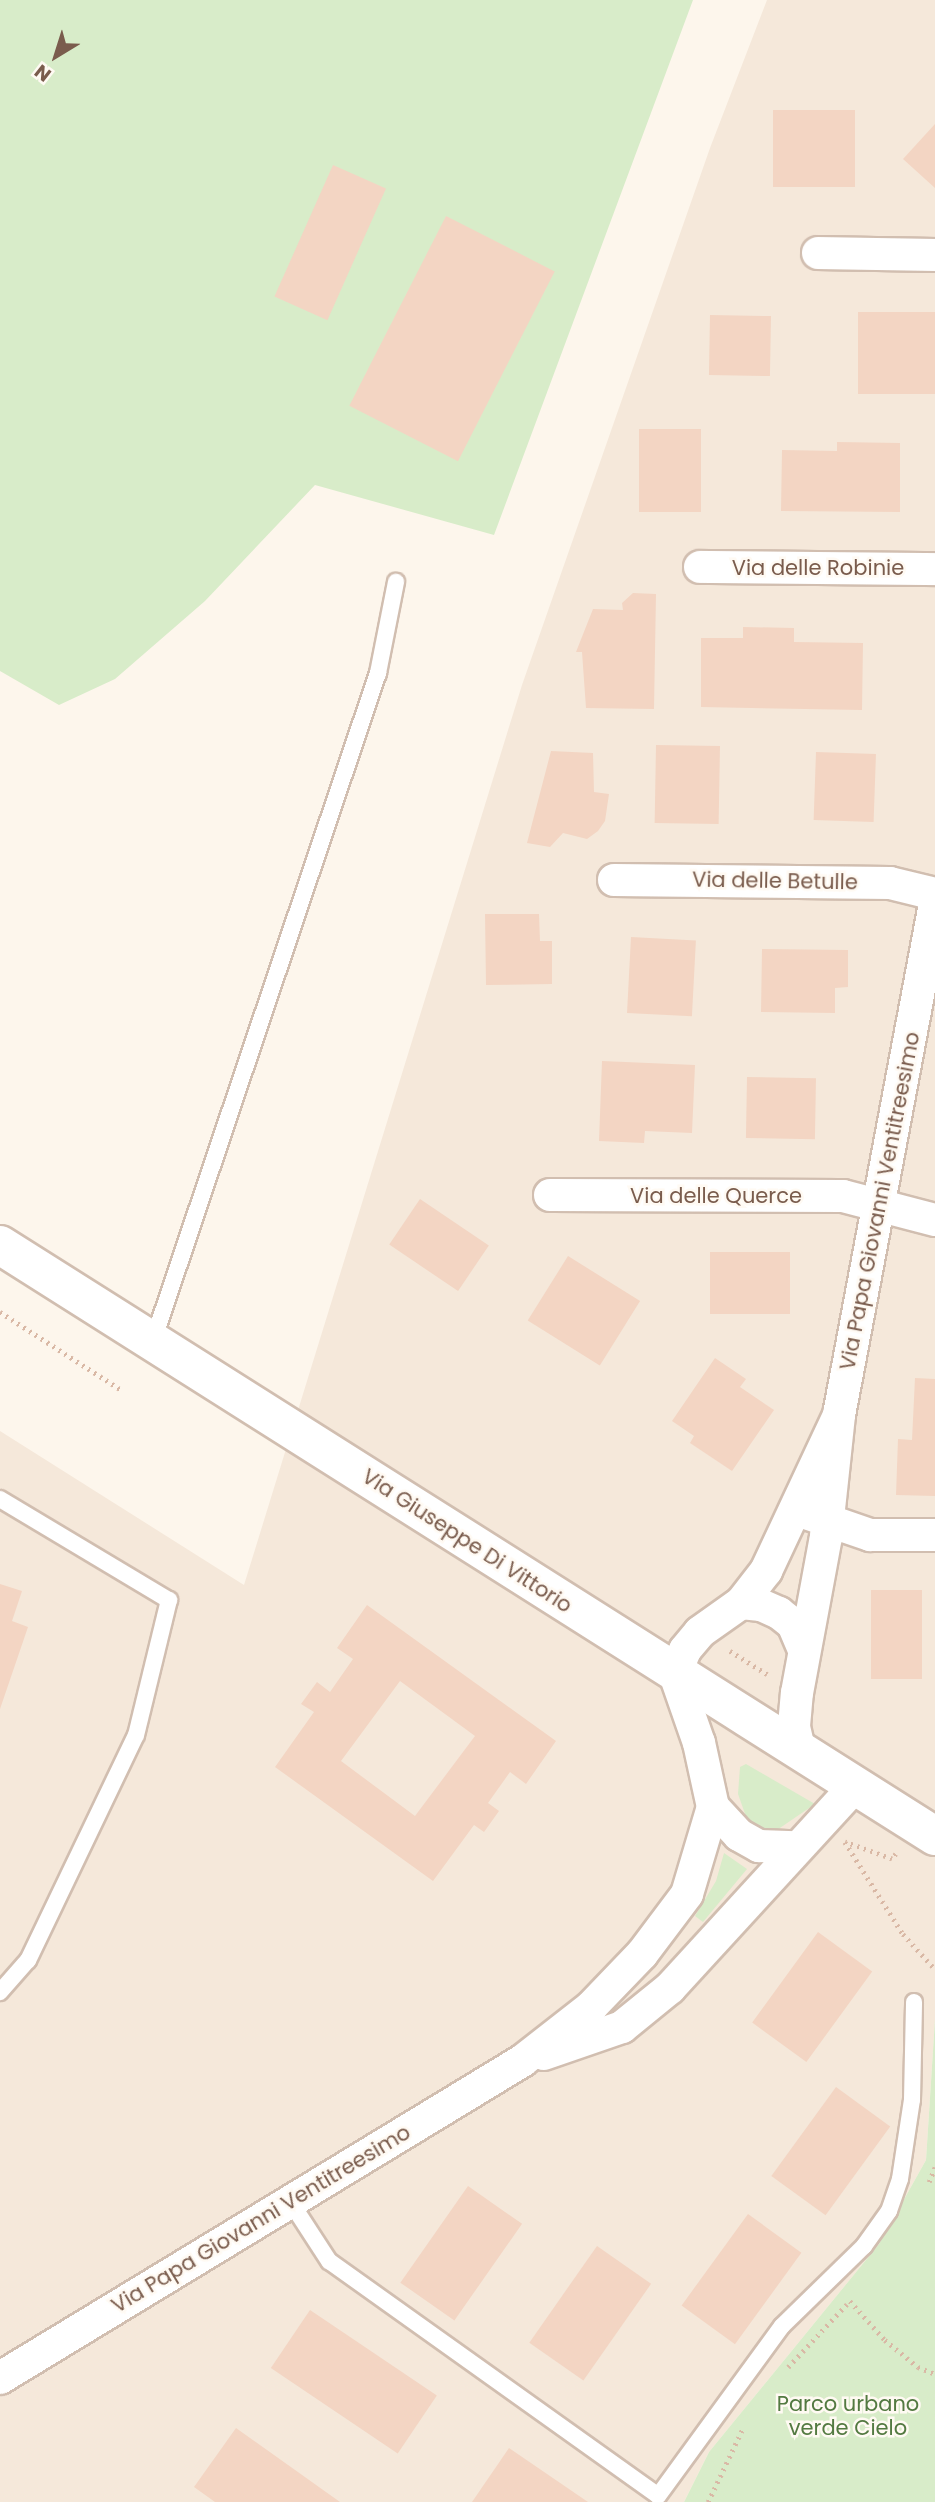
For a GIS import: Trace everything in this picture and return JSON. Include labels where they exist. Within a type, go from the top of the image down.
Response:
[{"type":"main road","name":"Via Giuseppe Di Vittorio","points":[[0,1245],[925,1830]]},
{"type":"street","points":[[818,253],[935,255]]},
{"type":"street","name":"Via delle Robinie","points":[[701,567],[935,569]]},
{"type":"street","name":"Via delle Betulle","points":[[614,880],[890,883],[935,894]]},
{"type":"street","name":"Via Papa Giovanni Ventitreesimo","points":[[800,1753],[794,1726],[797,1693],[827,1522],[839,1415],[881,1207],[935,905]]},
{"type":"street","name":"Via delle Querce","points":[[550,1195],[843,1196],[935,1220]]},
{"type":"street","name":"Via Papa Giovanni Ventitreesimo","points":[[0,2378],[522,2061],[591,2007],[642,1954],[687,1894],[713,1807],[699,1743],[675,1674],[684,1650],[700,1632],[741,1603],[766,1571],[798,1509],[839,1415]]},
{"type":"street","points":[[798,1509],[827,1522],[870,1535],[935,1535]]},
{"type":"street","points":[[741,1603],[761,1605],[779,1613],[793,1624],[804,1650]]},
{"type":"street","name":"Via Papa Giovanni Ventitreesimo","points":[[522,2061],[622,2027],[670,1988],[795,1847],[854,1787]]},
{"type":"street","name":"Via Papa Giovanni Ventitreesimo","points":[[713,1807],[738,1835],[759,1846],[795,1847]]},
{"type":"lane","points":[[153,1341],[378,673],[396,582]]},
{"type":"lane","points":[[0,1499],[169,1600],[136,1735],[29,1960],[0,1992]]},
{"type":"lane","points":[[290,2201],[329,2261],[658,2496],[782,2326],[864,2246],[889,2211],[900,2179],[912,2100],[914,2002]]},
{"type":"path","points":[[0,1312],[123,1391]]},
{"type":"path","points":[[700,1632],[797,1693]]},
{"type":"path","points":[[925,1830],[892,1859],[845,1842],[903,1934],[935,1969]]},
{"type":"path","points":[[926,2188],[935,2167]]},
{"type":"path","points":[[778,2378],[859,2291]]},
{"type":"path","points":[[850,2301],[885,2340],[918,2367],[935,2374]]},
{"type":"path","points":[[708,2502],[730,2450],[749,2419]]},
{"type":"shaded area","points":[[767,0],[935,0],[935,2019],[926,2160],[879,2244],[709,2452],[684,2502],[0,2502],[0,1431],[244,1585],[522,685],[710,148]]},
{"type":"green space","points":[[0,0],[693,0],[494,535],[315,485],[205,601],[115,679],[59,705],[0,671]]},
{"type":"green space","points":[[746,1764],[815,1804],[774,1832],[749,1825],[738,1794],[740,1767]]},
{"type":"green space","points":[[724,1853],[747,1869],[703,1922],[695,1916],[716,1881]]},
{"type":"green space","name":"Parco urbano verde Cielo","points":[[935,2019],[935,2502],[684,2502],[709,2452],[879,2244],[926,2160]]},
{"type":"building","points":[[773,110],[855,110],[855,187],[773,187]]},
{"type":"building","points":[[935,124],[935,188],[903,159]]},
{"type":"building","points":[[333,165],[386,189],[327,320],[274,297]]},
{"type":"building","points":[[446,216],[555,271],[458,461],[349,406]]},
{"type":"building","points":[[858,312],[935,312],[935,394],[858,394]]},
{"type":"building","points":[[710,315],[771,316],[770,376],[709,375]]},
{"type":"building","points":[[639,429],[701,429],[701,512],[639,512]]},
{"type":"building","points":[[837,442],[900,443],[900,512],[781,511],[782,450],[837,451]]},
{"type":"building","points":[[633,593],[656,594],[654,709],[586,708],[582,652],[576,652],[593,609],[623,610],[622,603]]},
{"type":"building","points":[[743,627],[794,628],[794,642],[863,643],[862,710],[701,707],[701,638],[743,638]]},
{"type":"building","points":[[656,745],[720,746],[719,824],[655,823]]},
{"type":"building","points":[[551,751],[593,753],[594,792],[609,794],[605,821],[598,831],[587,839],[563,833],[550,847],[527,843]]},
{"type":"building","points":[[816,752],[876,754],[874,822],[814,820]]},
{"type":"building","points":[[485,914],[539,914],[540,941],[552,941],[552,984],[486,985]]},
{"type":"building","points":[[631,937],[696,940],[692,1016],[627,1013]]},
{"type":"building","points":[[762,949],[848,950],[848,987],[835,988],[835,1013],[761,1012]]},
{"type":"building","points":[[602,1061],[695,1065],[692,1133],[645,1131],[644,1143],[599,1141]]},
{"type":"building","points":[[747,1077],[816,1078],[815,1139],[746,1138]]},
{"type":"building","points":[[420,1199],[489,1245],[458,1291],[389,1245]]},
{"type":"building","points":[[710,1252],[790,1252],[790,1314],[710,1314]]},
{"type":"building","points":[[568,1256],[640,1301],[600,1365],[528,1320]]},
{"type":"building","points":[[715,1358],[746,1379],[740,1387],[774,1410],[732,1471],[690,1443],[694,1436],[672,1421]]},
{"type":"building","points":[[915,1378],[935,1379],[935,1496],[896,1495],[898,1439],[912,1440]]},
{"type":"building","points":[[0,1584],[22,1591],[12,1621],[28,1627],[0,1709]]},
{"type":"building","points":[[871,1590],[922,1590],[922,1679],[871,1679]]},
{"type":"building","points":[[367,1605],[556,1741],[526,1784],[510,1772],[488,1803],[499,1811],[484,1832],[474,1825],[433,1881],[275,1767],[314,1712],[301,1704],[317,1682],[330,1692],[353,1659],[337,1648]],"holes":[[[400,1681],[475,1736],[415,1816],[341,1761]]]},
{"type":"building","points":[[818,1932],[872,1971],[806,2062],[752,2023]]},
{"type":"building","points":[[836,2087],[890,2126],[826,2215],[771,2176]]},
{"type":"building","points":[[468,2186],[522,2224],[454,2321],[400,2283]]},
{"type":"building","points":[[748,2214],[801,2253],[735,2344],[682,2305]]},
{"type":"building","points":[[597,2246],[651,2284],[583,2381],[529,2343]]},
{"type":"building","points":[[310,2310],[437,2396],[398,2454],[271,2368]]},
{"type":"building","points":[[236,2428],[340,2502],[215,2502],[194,2487]]},
{"type":"building","points":[[509,2448],[588,2502],[472,2502]]}]
